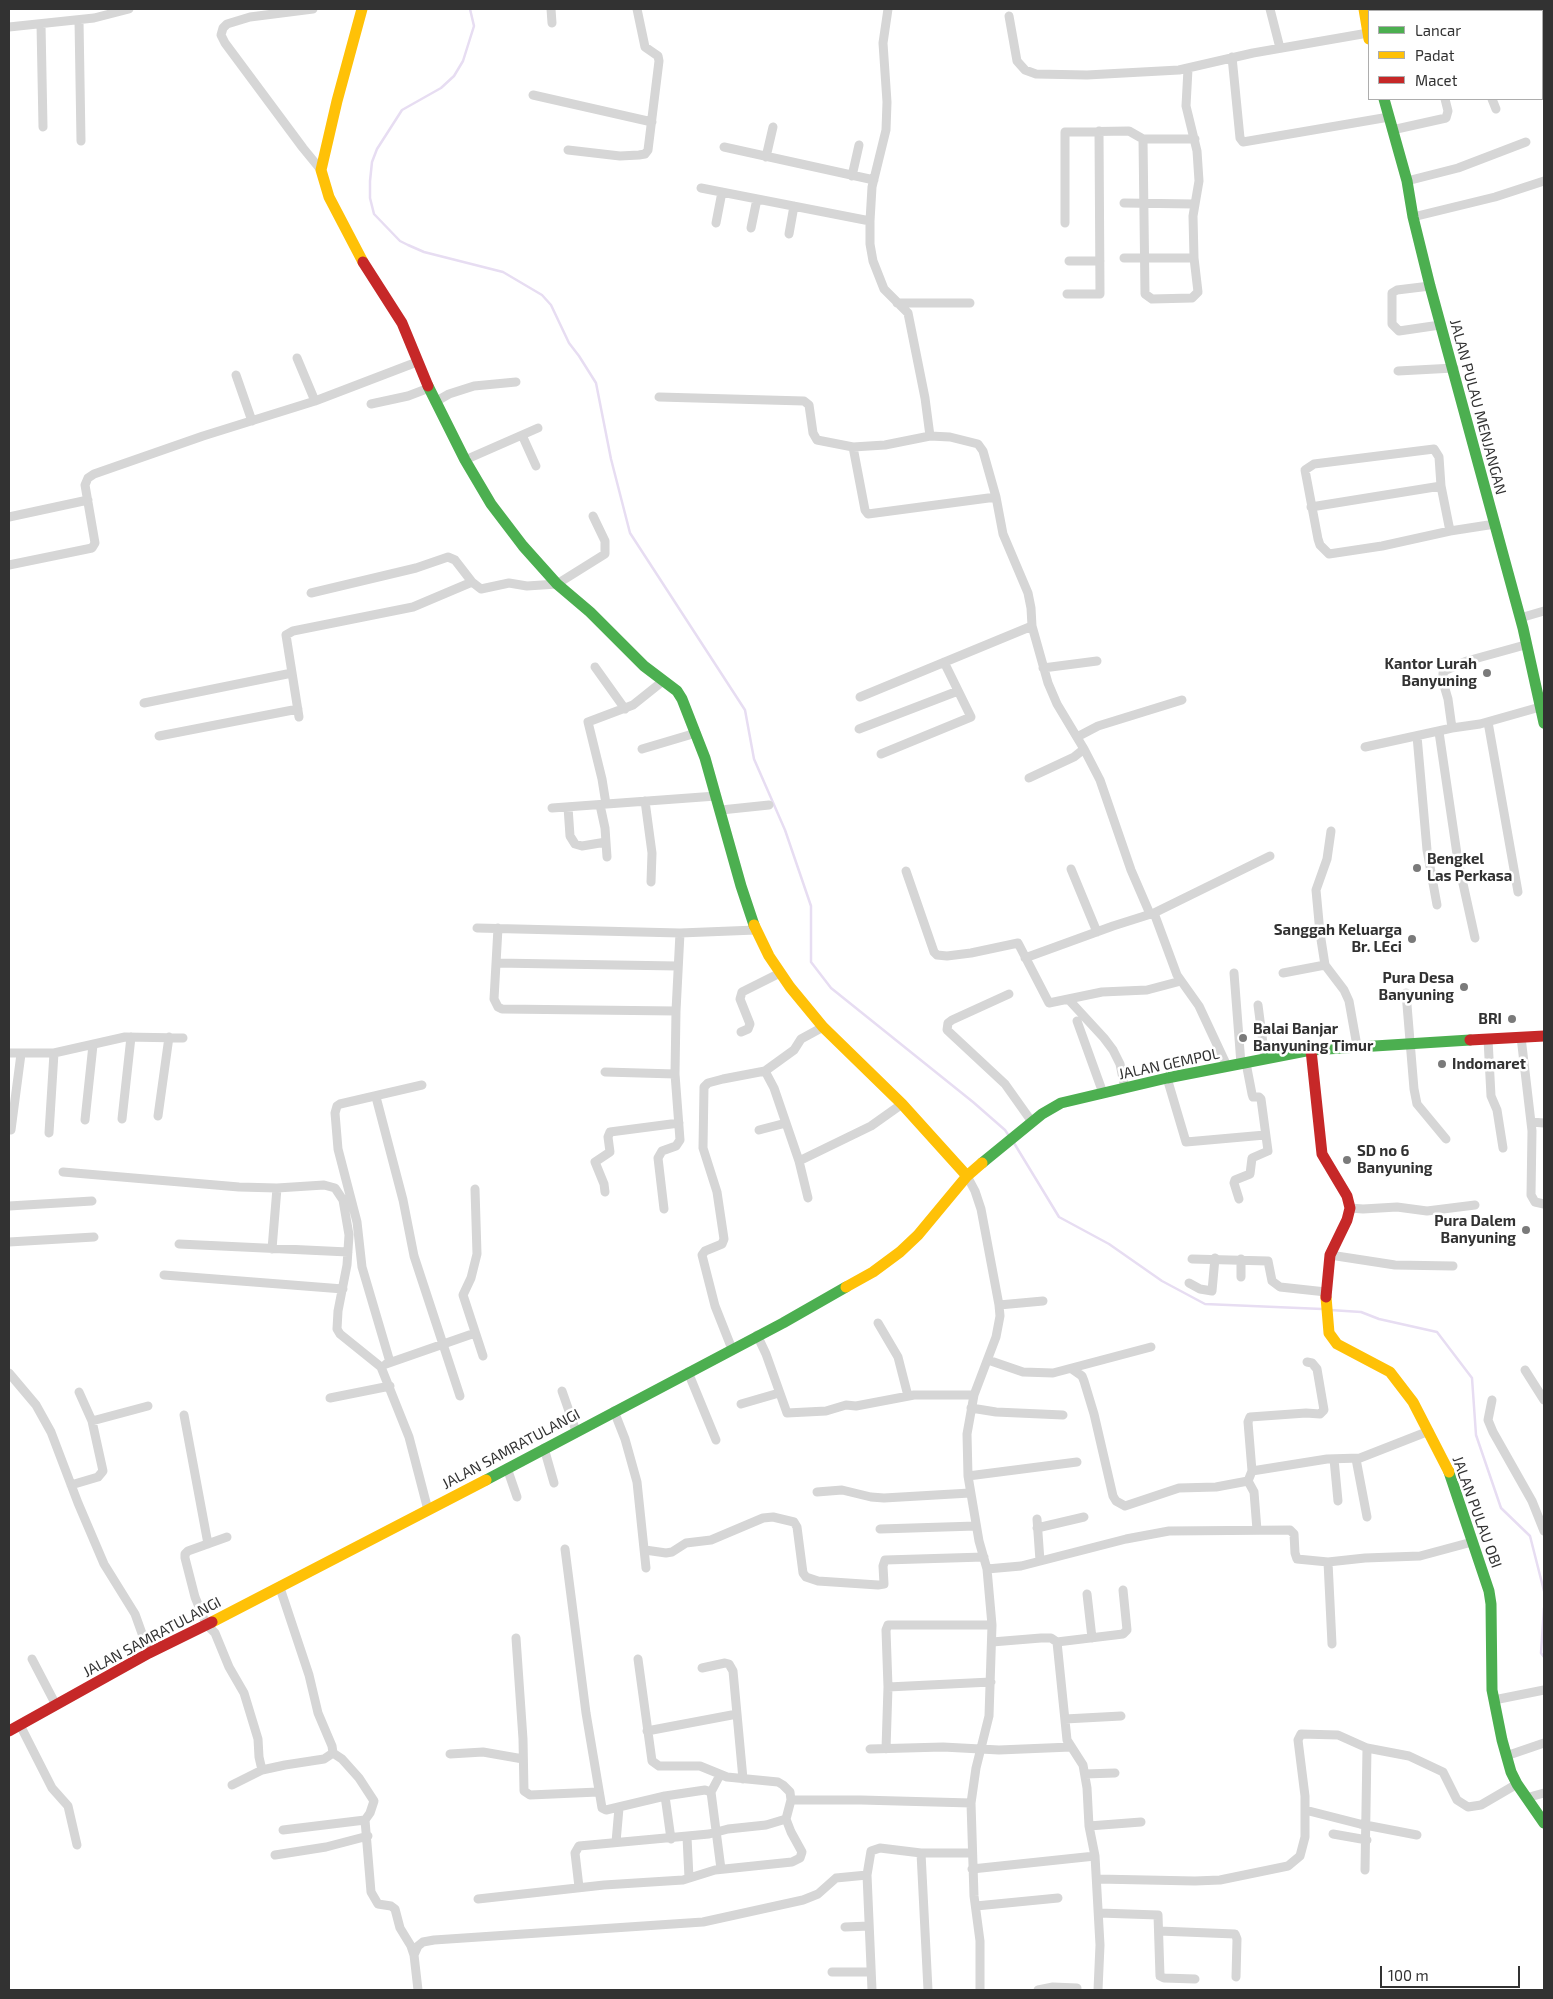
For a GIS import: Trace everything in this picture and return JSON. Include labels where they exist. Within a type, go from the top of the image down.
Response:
[{"type":"street","points":[[9,27],[104,17],[129,9]]},
{"type":"street","points":[[313,9],[250,18],[227,24],[223,28],[221,35],[225,44],[321,170],[329,197],[361,259],[402,323],[416,362],[435,402],[464,460],[491,504],[523,546],[557,584],[590,612],[644,666],[677,692],[682,699],[696,733],[721,810],[756,930],[780,974],[823,1027],[902,1104],[967,1176],[975,1191],[981,1209],[999,1305],[999,1325],[974,1395],[967,1434],[970,1493],[976,1526],[988,1569],[992,1625],[990,1716],[974,1778],[971,1803],[972,1869],[980,1942],[980,1990]]},
{"type":"street","points":[[321,170],[337,101],[362,9]]},
{"type":"street","points":[[551,9],[552,23]]},
{"type":"street","points":[[568,150],[620,156],[643,154],[648,150],[659,61],[658,56],[644,47],[637,9]]},
{"type":"street","points":[[888,9],[883,43],[887,102],[886,130],[874,180],[870,221],[871,250],[884,289],[908,313],[925,398],[930,436]]},
{"type":"street","points":[[1270,9],[1280,48]]},
{"type":"street","points":[[1366,15],[1368,29]]},
{"type":"street","points":[[1009,16],[1016,57],[1021,66],[1030,73],[1087,75],[1188,69],[1280,48],[1368,36]]},
{"type":"street","points":[[79,20],[81,141]]},
{"type":"street","points":[[41,24],[43,127]]},
{"type":"street","points":[[1232,58],[1240,138],[1243,142],[1389,117]]},
{"type":"street","points":[[1143,139],[1145,294],[1152,299],[1192,298],[1197,295],[1194,258],[1194,204],[1199,181],[1195,139],[1186,110],[1188,69]]},
{"type":"street","points":[[533,95],[652,122]]},
{"type":"street","name":"JALAN PULAU MENJANGAN","points":[[1384,100],[1408,181],[1413,217],[1430,286],[1454,368],[1520,618],[1544,723]]},
{"type":"street","points":[[1392,130],[1446,118],[1448,111],[1445,100]]},
{"type":"street","points":[[1492,100],[1496,109]]},
{"type":"street","points":[[766,157],[773,127]]},
{"type":"street","points":[[1067,294],[1100,294],[1099,131]]},
{"type":"street","points":[[1065,223],[1065,132],[1128,131],[1143,139],[1195,139]]},
{"type":"street","points":[[1408,181],[1458,168],[1526,142]]},
{"type":"street","points":[[852,176],[858,145]]},
{"type":"street","points":[[724,148],[874,180]]},
{"type":"street","points":[[1413,217],[1496,197],[1544,181]]},
{"type":"street","points":[[701,188],[870,221]]},
{"type":"street","points":[[716,223],[722,192]]},
{"type":"street","points":[[751,228],[756,199]]},
{"type":"street","points":[[1124,204],[1194,204]]},
{"type":"street","points":[[789,234],[794,206]]},
{"type":"street","points":[[1124,258],[1194,258]]},
{"type":"street","points":[[1070,261],[1100,261]]},
{"type":"street","points":[[1430,286],[1397,290],[1392,293],[1392,324],[1399,331],[1440,325]]},
{"type":"street","points":[[897,303],[970,302]]},
{"type":"street","points":[[297,358],[315,401]]},
{"type":"street","points":[[9,565],[92,548],[95,542],[86,481],[94,474],[315,401],[416,362]]},
{"type":"street","points":[[1398,372],[1454,368]]},
{"type":"street","points":[[236,375],[252,421]]},
{"type":"street","points":[[435,402],[449,394],[474,386],[516,382]]},
{"type":"street","points":[[371,404],[408,396],[429,388]]},
{"type":"street","points":[[659,397],[804,401],[809,405],[814,438],[822,442],[853,447],[884,445],[930,436],[950,437],[974,441],[978,444],[983,451],[996,497],[1003,534],[1028,593],[1032,626],[1043,668],[1058,704],[1100,780],[1131,870],[1181,981],[1199,1006],[1227,1066]]},
{"type":"street","points":[[464,460],[538,428]]},
{"type":"street","points":[[522,435],[536,466]]},
{"type":"street","points":[[853,447],[865,510],[868,514],[996,497]]},
{"type":"street","points":[[1450,531],[1441,486],[1439,457],[1436,450],[1431,448],[1314,464],[1305,470],[1320,545],[1329,554],[1382,546],[1450,531],[1495,524]]},
{"type":"street","points":[[1311,507],[1441,486]]},
{"type":"street","points":[[9,517],[88,500]]},
{"type":"street","points":[[311,593],[416,568],[448,557],[455,560],[472,582],[481,588],[509,583],[527,586],[557,584],[605,554],[604,541],[593,516]]},
{"type":"street","points":[[159,736],[298,713],[286,635],[293,631],[413,607],[472,582]]},
{"type":"street","points":[[1520,618],[1544,611]]},
{"type":"street","points":[[860,697],[1032,626]]},
{"type":"street","points":[[1452,728],[1443,673],[1459,663],[1525,645]]},
{"type":"street","points":[[1043,668],[1097,661]]},
{"type":"street","points":[[881,754],[971,718],[944,662]]},
{"type":"street","points":[[595,667],[625,709]]},
{"type":"street","points":[[144,703],[292,673]]},
{"type":"street","points":[[607,857],[602,779],[588,722],[594,718],[625,709],[663,681]]},
{"type":"street","points":[[860,729],[958,691]]},
{"type":"street","points":[[1077,737],[1098,726],[1182,700]]},
{"type":"street","points":[[1365,747],[1488,722],[1540,707]]},
{"type":"street","points":[[1488,722],[1518,892]]},
{"type":"street","points":[[1439,732],[1458,861],[1476,938]]},
{"type":"street","points":[[642,748],[696,733]]},
{"type":"street","points":[[1417,736],[1428,860],[1437,905]]},
{"type":"street","points":[[1029,778],[1074,757],[1084,748]]},
{"type":"street","points":[[552,808],[716,796]]},
{"type":"street","points":[[645,801],[651,844],[651,882]]},
{"type":"street","points":[[721,810],[769,805]]},
{"type":"street","points":[[568,807],[570,836],[575,844],[582,846],[606,842]]},
{"type":"street","points":[[1331,831],[1327,859],[1317,883],[1316,896],[1325,965],[1344,990],[1349,1001],[1357,1046]]},
{"type":"street","points":[[1025,958],[1152,913],[1270,856]]},
{"type":"street","points":[[1071,869],[1097,932]]},
{"type":"street","points":[[906,871],[934,952],[937,955],[947,956],[971,953],[1014,943],[1020,945],[1049,1002],[1069,1000],[1102,992],[1147,990],[1181,981]]},
{"type":"street","points":[[476,928],[680,933],[756,930]]},
{"type":"street","points":[[498,928],[494,999],[498,1007],[502,1009],[676,1011]]},
{"type":"street","points":[[664,1209],[658,1158],[662,1151],[679,1144],[680,1140],[675,1074],[677,966],[680,933]]},
{"type":"street","points":[[496,963],[677,966]]},
{"type":"street","points":[[1283,973],[1325,965]]},
{"type":"street","points":[[741,1032],[748,1029],[750,1024],[740,999],[742,992],[780,974]]},
{"type":"street","points":[[1234,974],[1244,1063],[1252,1094],[1261,1099],[1267,1152],[1252,1158],[1250,1174],[1235,1180],[1234,1184],[1239,1199]]},
{"type":"street","points":[[1406,993],[1417,1104],[1446,1140]]},
{"type":"street","points":[[1010,994],[952,1020],[948,1023],[947,1030],[1005,1084],[1032,1122]]},
{"type":"street","points":[[1069,1000],[1113,1050],[1120,1064],[1126,1088]]},
{"type":"street","points":[[1258,1005],[1265,1059]]},
{"type":"street","points":[[1077,1021],[1103,1093]]},
{"type":"street","points":[[732,1349],[714,1306],[702,1255],[705,1251],[722,1244],[724,1241],[717,1192],[703,1148],[703,1090],[708,1083],[746,1073],[765,1071],[794,1050],[801,1039],[823,1027]]},
{"type":"street","name":"JALAN GEMPOL","points":[[996,1151],[1032,1122],[1061,1103],[1167,1078],[1310,1050],[1544,1036]]},
{"type":"street","points":[[122,1119],[131,1037]]},
{"type":"street","points":[[9,1053],[54,1053],[131,1037],[183,1038]]},
{"type":"street","points":[[158,1116],[168,1037]]},
{"type":"street","points":[[1521,1037],[1531,1122],[1531,1195],[1535,1202],[1544,1204]]},
{"type":"street","points":[[1488,1039],[1491,1096],[1497,1110],[1503,1148]]},
{"type":"street","points":[[85,1120],[93,1045]]},
{"type":"street","points":[[1310,1050],[1322,1154],[1347,1196],[1350,1208],[1397,1207],[1427,1211],[1475,1204]]},
{"type":"street","points":[[49,1133],[54,1053]]},
{"type":"street","points":[[11,1130],[21,1054]]},
{"type":"street","points":[[765,1071],[774,1088],[799,1161],[808,1198]]},
{"type":"street","points":[[605,1072],[675,1074]]},
{"type":"street","points":[[1167,1078],[1186,1142],[1265,1135]]},
{"type":"street","points":[[390,1362],[362,1267],[357,1222],[338,1149],[334,1113],[340,1104],[376,1097],[422,1084]]},
{"type":"street","points":[[376,1097],[403,1200],[414,1256],[460,1396]]},
{"type":"street","points":[[799,1161],[871,1126],[902,1104]]},
{"type":"street","points":[[1531,1122],[1544,1123]]},
{"type":"street","points":[[605,1192],[596,1162],[610,1152],[608,1137],[610,1132],[679,1123]]},
{"type":"street","points":[[759,1130],[786,1123]]},
{"type":"street","name":"JALAN SAMRATULANGI","points":[[9,1731],[150,1653],[280,1588],[836,1294],[873,1272],[900,1252],[926,1227],[967,1176],[996,1151]]},
{"type":"street","points":[[63,1172],[194,1184],[277,1188],[324,1185],[335,1188],[343,1200],[349,1235],[337,1324],[340,1334],[381,1367],[409,1437],[428,1510]]},
{"type":"street","points":[[272,1248],[277,1188]]},
{"type":"street","points":[[474,1189],[477,1254],[472,1278],[463,1295],[483,1356]]},
{"type":"street","points":[[9,1206],[92,1201]]},
{"type":"street","name":"JALAN PULAU OBI","points":[[1350,1208],[1348,1220],[1330,1255],[1326,1295],[1329,1333],[1337,1344],[1348,1352],[1381,1366],[1390,1372],[1413,1402],[1452,1479],[1489,1591],[1494,1700],[1506,1756],[1517,1784],[1544,1824]]},
{"type":"street","points":[[9,1242],[94,1236]]},
{"type":"street","points":[[179,1244],[348,1252]]},
{"type":"street","points":[[1330,1255],[1395,1265],[1453,1266]]},
{"type":"street","points":[[1189,1283],[1200,1289],[1212,1291],[1215,1258]]},
{"type":"street","points":[[1192,1259],[1268,1260],[1272,1282],[1280,1287],[1326,1295]]},
{"type":"street","points":[[1241,1259],[1241,1277]]},
{"type":"street","points":[[164,1276],[343,1289]]},
{"type":"street","points":[[999,1305],[1043,1301]]},
{"type":"street","points":[[878,1323],[898,1356],[908,1396]]},
{"type":"street","points":[[381,1367],[390,1362],[475,1333]]},
{"type":"street","points":[[757,1335],[788,1414],[826,1411],[850,1404],[856,1406],[908,1396],[974,1395]]},
{"type":"street","points":[[988,1360],[1023,1372],[1039,1374],[1062,1372],[1151,1347]]},
{"type":"street","points":[[1248,1481],[1252,1471],[1248,1422],[1250,1417],[1306,1413],[1320,1414],[1324,1410],[1317,1369],[1312,1363],[1306,1362]]},
{"type":"street","points":[[1072,1369],[1082,1376],[1084,1381],[1094,1414],[1112,1496],[1116,1501],[1125,1506],[1179,1488],[1216,1487],[1248,1481]]},
{"type":"street","points":[[1525,1370],[1544,1400]]},
{"type":"street","points":[[688,1372],[716,1440]]},
{"type":"street","points":[[9,1373],[36,1405],[44,1419],[64,1463],[70,1485],[104,1564],[134,1614],[150,1653]]},
{"type":"street","points":[[330,1398],[390,1386]]},
{"type":"street","points":[[562,1391],[576,1431]]},
{"type":"street","points":[[70,1485],[98,1477],[103,1471],[92,1421],[79,1392]]},
{"type":"street","points":[[741,1404],[779,1393]]},
{"type":"street","points":[[1492,1400],[1488,1420],[1490,1426],[1532,1501],[1544,1531]]},
{"type":"street","points":[[92,1421],[148,1406]]},
{"type":"street","points":[[971,1408],[996,1412],[1063,1415]]},
{"type":"street","points":[[614,1411],[625,1439],[637,1482],[646,1568]]},
{"type":"street","points":[[184,1415],[208,1544]]},
{"type":"street","points":[[1252,1471],[1334,1459],[1356,1459],[1429,1431]]},
{"type":"street","points":[[544,1448],[554,1483]]},
{"type":"street","points":[[1334,1459],[1338,1501]]},
{"type":"street","points":[[1356,1459],[1367,1517]]},
{"type":"street","points":[[968,1476],[1077,1462]]},
{"type":"street","points":[[507,1468],[517,1497]]},
{"type":"street","points":[[1248,1481],[1254,1492],[1256,1530]]},
{"type":"street","points":[[817,1492],[842,1490],[884,1498],[970,1493]]},
{"type":"street","points":[[1040,1561],[1037,1523],[1084,1517]]},
{"type":"street","points":[[645,1550],[666,1554],[686,1543],[711,1540],[763,1518],[773,1518],[794,1522],[797,1527],[803,1573],[806,1577],[818,1581],[878,1586],[884,1584],[883,1566],[885,1560],[984,1556]]},
{"type":"street","points":[[880,1529],[976,1526]]},
{"type":"street","points":[[988,1569],[1021,1566],[1159,1532],[1290,1530],[1294,1534],[1297,1559],[1328,1562],[1365,1558],[1420,1556],[1472,1542]]},
{"type":"street","points":[[227,1537],[188,1551],[185,1554],[195,1597],[206,1624],[215,1633],[229,1667],[244,1693],[258,1739],[262,1770]]},
{"type":"street","points":[[566,1549],[601,1806],[604,1810],[666,1796],[705,1790],[710,1792]]},
{"type":"street","points":[[1328,1562],[1332,1644]]},
{"type":"street","points":[[280,1588],[309,1675],[318,1713],[332,1746],[333,1753],[348,1766],[374,1801],[370,1813],[365,1820],[372,1892],[378,1904],[391,1906],[395,1909],[400,1928],[410,1944],[414,1955],[418,1990]]},
{"type":"street","points":[[992,1642],[1041,1638],[1051,1638],[1057,1642],[1126,1633],[1123,1590]]},
{"type":"street","points":[[1087,1594],[1092,1638]]},
{"type":"street","points":[[886,1749],[888,1687],[886,1630],[888,1625],[992,1625]]},
{"type":"street","points":[[516,1638],[523,1739],[524,1791],[528,1795],[598,1792]]},
{"type":"street","points":[[1057,1642],[1067,1740],[1083,1765],[1089,1826],[1095,1856],[1100,1945],[1098,1990]]},
{"type":"street","points":[[32,1659],[56,1706]]},
{"type":"street","points":[[478,1899],[579,1887],[689,1878],[721,1869],[798,1860],[802,1855],[786,1820],[792,1800],[790,1792],[784,1784],[720,1775],[700,1766],[663,1766],[652,1761],[638,1659]]},
{"type":"street","points":[[702,1668],[725,1663],[732,1667],[743,1779]]},
{"type":"street","points":[[888,1687],[991,1682]]},
{"type":"street","points":[[1494,1700],[1544,1690]]},
{"type":"street","points":[[647,1731],[738,1714]]},
{"type":"street","points":[[1065,1719],[1121,1716]]},
{"type":"street","points":[[20,1725],[52,1788],[68,1806],[76,1845]]},
{"type":"street","points":[[1097,1879],[1220,1880],[1282,1869],[1298,1860],[1303,1850],[1305,1810],[1299,1736],[1306,1733],[1331,1733],[1367,1748],[1408,1756],[1440,1770],[1446,1776],[1457,1800],[1468,1807],[1481,1805],[1517,1784]]},
{"type":"street","points":[[1506,1756],[1544,1743]]},
{"type":"street","points":[[870,1749],[943,1747],[999,1750],[1071,1747]]},
{"type":"street","points":[[1366,1870],[1367,1748]]},
{"type":"street","points":[[450,1754],[483,1752],[523,1759]]},
{"type":"street","points":[[232,1785],[262,1770],[285,1764],[324,1759],[333,1753]]},
{"type":"street","points":[[1085,1774],[1114,1773]]},
{"type":"street","points":[[720,1775],[710,1792],[721,1869]]},
{"type":"street","points":[[1526,1798],[1544,1793]]},
{"type":"street","points":[[666,1796],[671,1838]]},
{"type":"street","points":[[792,1800],[971,1803]]},
{"type":"street","points":[[616,1842],[619,1808]]},
{"type":"street","points":[[1305,1810],[1367,1826],[1417,1835]]},
{"type":"street","points":[[283,1830],[365,1820]]},
{"type":"street","points":[[579,1887],[575,1853],[577,1848],[616,1842],[686,1837],[728,1829],[766,1825],[786,1820]]},
{"type":"street","points":[[1089,1826],[1141,1822]]},
{"type":"street","points":[[1333,1834],[1367,1840]]},
{"type":"street","points":[[275,1855],[326,1847],[368,1836]]},
{"type":"street","points":[[686,1837],[689,1878]]},
{"type":"street","points":[[872,1990],[867,1874],[871,1851],[875,1849],[921,1853],[972,1853]]},
{"type":"street","points":[[921,1853],[928,1990]]},
{"type":"street","points":[[972,1869],[1095,1856]]},
{"type":"street","points":[[414,1955],[418,1946],[423,1942],[434,1940],[682,1924],[722,1919],[812,1897],[836,1878],[867,1874]]},
{"type":"street","points":[[976,1906],[1058,1898]]},
{"type":"street","points":[[1099,1913],[1156,1914],[1158,1916],[1159,1931],[1160,1976],[1164,1978],[1195,1980]]},
{"type":"street","points":[[845,1927],[869,1926]]},
{"type":"street","points":[[1159,1931],[1236,1934],[1236,1977]]},
{"type":"street","points":[[832,1972],[870,1972]]},
{"type":"street","points":[[1038,1990],[1077,1988]]},
{"type":"waterway","points":[[470,9],[474,26],[463,61],[454,76],[441,88],[402,110],[377,149],[372,162],[370,181],[370,198],[374,214],[400,241],[424,252],[503,272],[542,295],[551,305],[569,343],[596,383],[611,459],[630,533],[745,710],[754,759],[785,830],[811,906],[811,962],[831,988],[973,1102],[1005,1130],[1009,1136]]},
{"type":"waterway","points":[[1014,1143],[1059,1217],[1109,1244],[1162,1281],[1205,1304],[1322,1309]]},
{"type":"waterway","points":[[1330,1310],[1361,1312],[1379,1319],[1437,1332],[1472,1378],[1476,1435],[1501,1508],[1530,1536],[1544,1591]]},
{"type":"waterway","points":[[1544,1608],[1541,1653],[1544,1657]]},
{"type":"traffic: fast","points":[[1384,100],[1407,181],[1413,217],[1430,286],[1523,628],[1544,723]]},
{"type":"traffic: fast","points":[[428,386],[465,460],[491,504],[523,546],[557,584],[590,612],[644,666],[677,691],[682,699],[705,758],[754,925]]},
{"type":"traffic: fast","points":[[982,1163],[1042,1114],[1061,1103],[1167,1078],[1311,1050],[1470,1040]]},
{"type":"traffic: fast","points":[[486,1480],[783,1323],[846,1287]]},
{"type":"traffic: fast","points":[[1449,1472],[1489,1591],[1491,1604],[1492,1690],[1502,1740],[1511,1772],[1517,1784],[1544,1823]]},
{"type":"traffic: slow","points":[[362,9],[337,101],[321,170],[329,197],[363,262]]},
{"type":"traffic: slow","points":[[1364,9],[1368,33]]},
{"type":"traffic: slow","points":[[754,925],[769,956],[790,987],[823,1027],[902,1104],[967,1176]]},
{"type":"traffic: slow","points":[[846,1287],[873,1272],[900,1252],[918,1235],[967,1176],[982,1163]]},
{"type":"traffic: slow","points":[[1326,1297],[1329,1333],[1337,1344],[1390,1372],[1413,1402],[1449,1472]]},
{"type":"traffic: slow","points":[[212,1622],[486,1480]]},
{"type":"traffic: jam","points":[[363,262],[402,323],[428,386]]},
{"type":"traffic: jam","points":[[1470,1040],[1544,1036]]},
{"type":"traffic: jam","points":[[1311,1050],[1322,1154],[1347,1196],[1350,1208],[1347,1220],[1330,1255],[1326,1297]]},
{"type":"traffic: jam","points":[[9,1731],[149,1653],[212,1622]]},
{"type":"place","name":"Kantor Lurah Banyuning","points":[[1487,673]]},
{"type":"place","name":"Bengkel Las Perkasa","points":[[1417,868]]},
{"type":"place","name":"Sanggah Keluarga Br. LEci","points":[[1412,939]]},
{"type":"place","name":"Pura Desa Banyuning","points":[[1464,987]]},
{"type":"place","name":"BRI","points":[[1512,1019]]},
{"type":"place","name":"Balai Banjar Banyuning Timur","points":[[1243,1038]]},
{"type":"place","name":"Indomaret","points":[[1442,1064]]},
{"type":"place","name":"SD no 6 Banyuning","points":[[1347,1160]]},
{"type":"place","name":"Pura Dalem Banyuning","points":[[1526,1230]]}]
